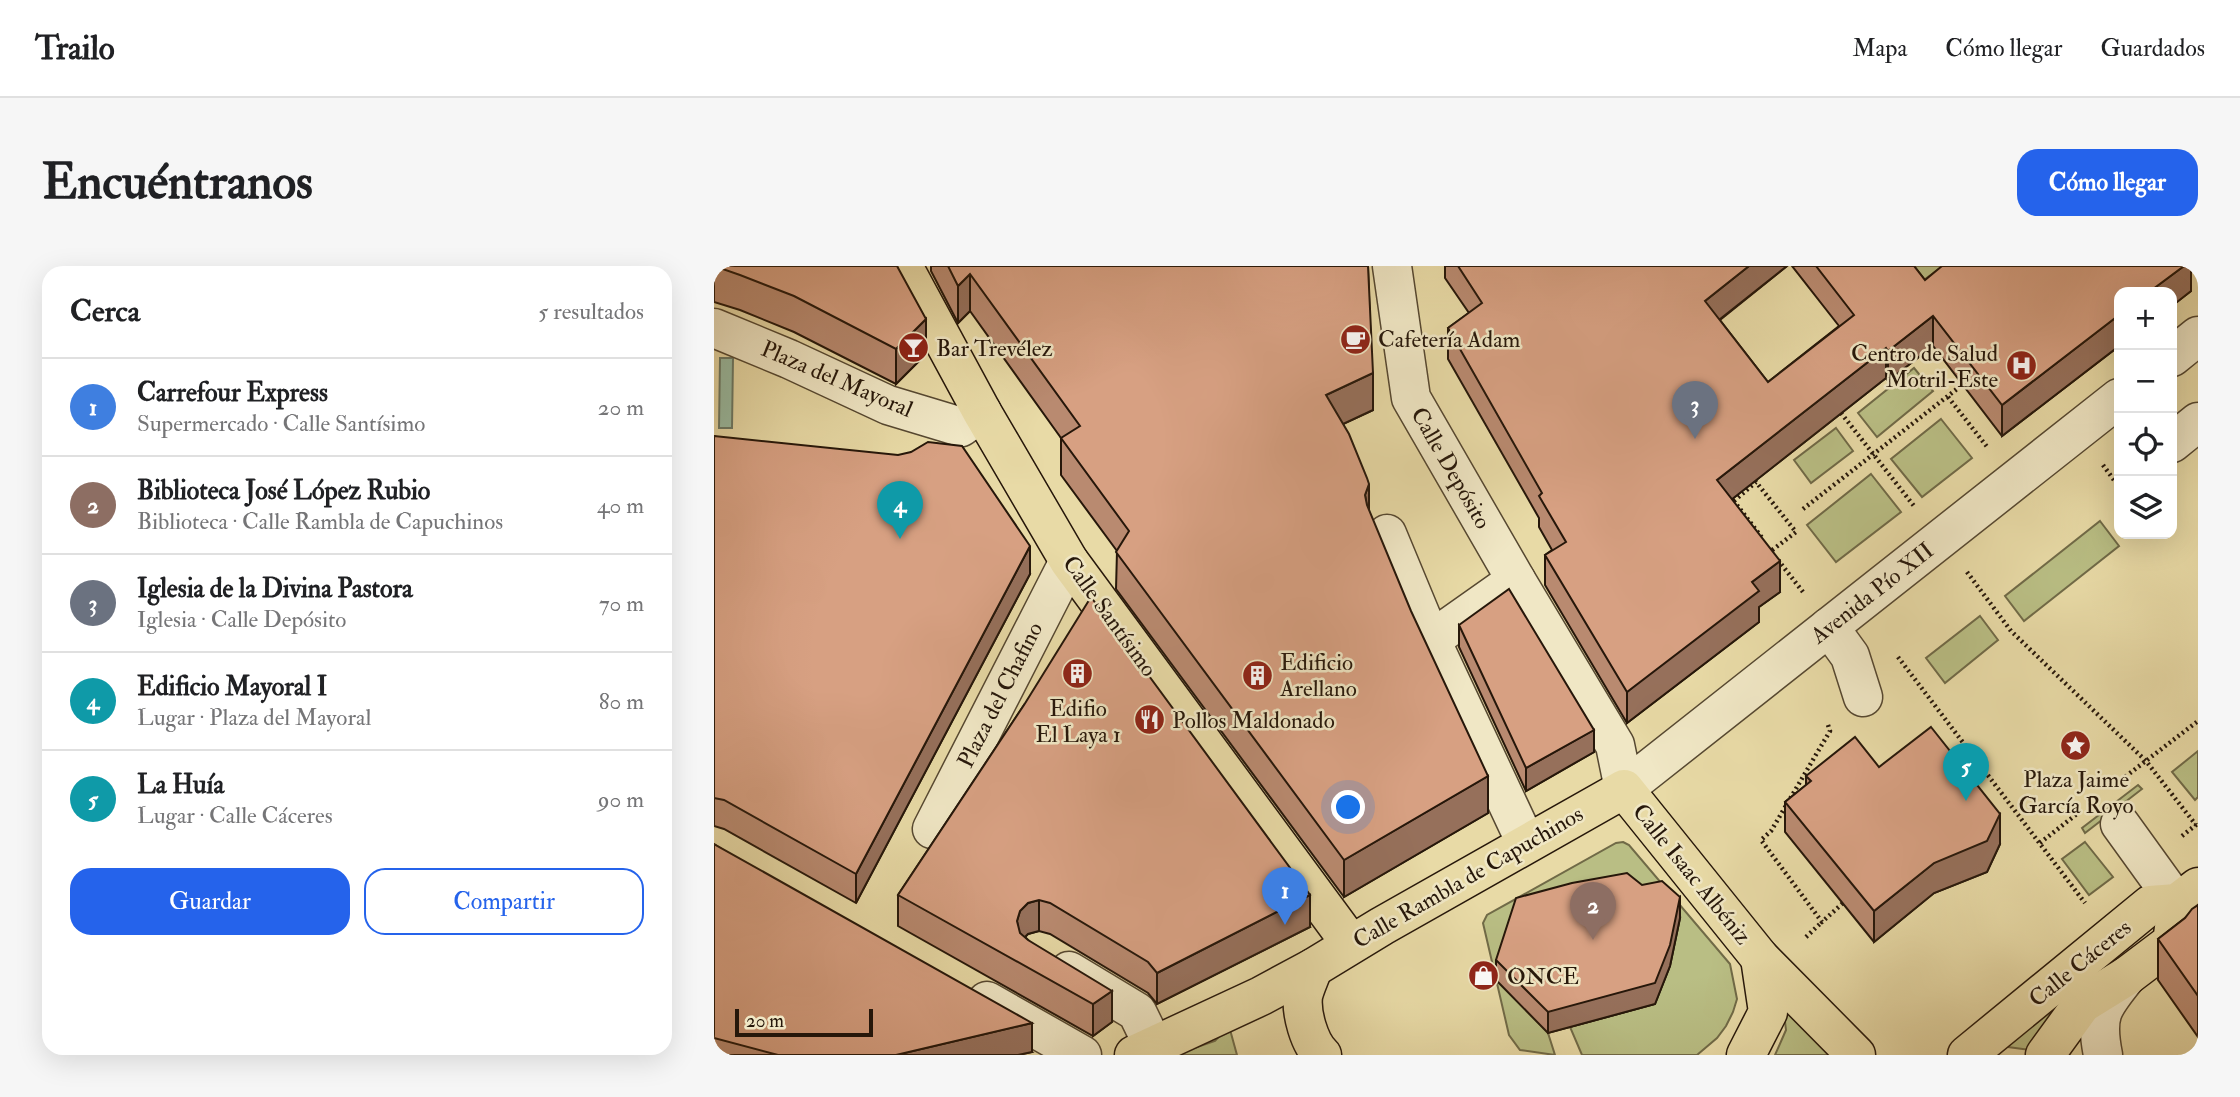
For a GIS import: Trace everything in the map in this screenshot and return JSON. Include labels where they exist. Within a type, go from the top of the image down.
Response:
[{"type":"main road","name":"Calle Santísimo","points":[[907,267],[971,419],[1069,561],[1351,944]]},
{"type":"main road","name":"Calle Rambla de Capuchinos","points":[[1143,1050],[1261,996],[1313,968],[1624,789]]},
{"type":"main road","name":"Calle Isaac Albéniz","points":[[1624,789],[1760,958],[1856,1055]]},
{"type":"main road","points":[[2045,1055],[2082,1004],[2127,976],[2172,942],[2188,895]]},
{"type":"main road","name":"Calle Cáceres","points":[[1967,1055],[2150,905],[2188,895]]},
{"type":"main road","name":"Calle Isaac Albéniz","points":[[1746,1055],[1768,1012],[1760,958]]},
{"type":"main road","points":[[1313,968],[1303,996],[1305,1019],[1317,1050],[1322,1055]]},
{"type":"street","name":"Calle Depósito","points":[[1392,266],[1411,398],[1615,745],[1624,789]]},
{"type":"street","name":"Plaza del Mayoral","points":[[714,328],[888,405],[971,419]]},
{"type":"street","points":[[2177,352],[2198,336]]},
{"type":"street","name":"Avenida Pío XII","points":[[1624,789],[2114,402]]},
{"type":"street","name":"Plaza del Mayoral","points":[[920,450],[971,419]]},
{"type":"street","points":[[2177,439],[2198,422]]},
{"type":"street","points":[[1387,534],[1431,640],[1526,844]]},
{"type":"street","name":"Plaza del Chafino","points":[[932,829],[1069,561]]},
{"type":"street","points":[[1431,640],[1516,580]]},
{"type":"street","points":[[1829,627],[1850,656],[1863,697]]},
{"type":"street","points":[[2120,824],[2188,895]]},
{"type":"street","points":[[1039,953],[1137,1012],[1143,1050]]},
{"type":"street","points":[[2103,1055],[2098,1029],[2104,1004],[2127,976]]},
{"type":"street","points":[[953,982],[1082,1055]]},
{"type":"path","points":[[1803,509],[1962,385]]},
{"type":"path","points":[[1948,397],[1987,446]]},
{"type":"path","points":[[1841,413],[1912,504]]},
{"type":"path","points":[[2099,461],[2114,480]]},
{"type":"path","points":[[1771,551],[1796,532],[1756,482],[1735,503],[1759,534],[1771,551],[1805,596]]},
{"type":"path","points":[[1752,540],[1759,534]]},
{"type":"path","points":[[1964,567],[2011,631],[2146,761],[2196,825]]},
{"type":"path","points":[[1896,654],[2090,909]]},
{"type":"path","points":[[1822,922],[1761,840],[1771,831],[1830,731],[1827,722]]},
{"type":"path","points":[[1806,937],[1843,903]]},
{"type":"shaded area","points":[[1903,266],[1943,266],[1917,285]]},
{"type":"shaded area","points":[[720,358],[733,358],[732,428],[719,428]]},
{"type":"shaded area","points":[[1914,368],[1933,391],[1877,437],[1858,413]]},
{"type":"shaded area","points":[[1941,419],[1972,458],[1922,497],[1891,459]]},
{"type":"shaded area","points":[[1836,428],[1853,451],[1811,483],[1794,460]]},
{"type":"shaded area","points":[[1871,474],[1901,512],[1836,562],[1807,525]]},
{"type":"shaded area","points":[[2100,521],[2119,546],[2024,621],[2005,596]]},
{"type":"shaded area","points":[[1980,616],[1998,640],[1945,683],[1926,658]]},
{"type":"shaded area","points":[[2198,751],[2198,797],[2195,800],[2172,772]]},
{"type":"shaded area","points":[[2138,785],[2142,789],[2085,833],[2082,828]]},
{"type":"shaded area","points":[[2085,842],[2113,877],[2089,895],[2062,859]]},
{"type":"shaded area","points":[[1616,843],[1629,845],[1730,964],[1737,999],[1733,1012],[1717,1038],[1697,1055],[1582,1055],[1570,1027],[1655,1004],[1522,1006],[1548,1033],[1555,1055],[1520,1050],[1509,1035],[1483,923],[1487,915]]},
{"type":"shaded area","points":[[2095,965],[2038,1051],[1993,1045]]},
{"type":"shaded area","points":[[1783,1005],[1829,1055],[1775,1055],[1786,1030]]},
{"type":"shaded area","points":[[1229,1026],[1237,1055],[1174,1055],[1215,1041]]},
{"type":"building","points":[[714,266],[897,266],[926,319],[896,349],[794,296]]},
{"type":"building","points":[[948,266],[1368,266],[1373,373],[1326,395],[1349,434],[1367,478],[1367,505],[1411,611],[1488,776],[1344,860],[1116,552],[1129,531],[1061,438],[1080,426],[970,274],[958,286]]},
{"type":"building","points":[[1458,266],[1749,266],[1705,301],[1768,382],[1854,315],[1816,266],[1914,266],[1925,280],[1942,266],[2184,266],[2156,287],[2114,287],[2114,319],[2002,405],[1933,316],[1888,351],[1886,348],[1717,480],[1780,561],[1752,582],[1759,591],[1627,692],[1545,555],[1566,542],[1539,496],[1542,493],[1448,328],[1482,303]]},
{"type":"building","points":[[714,436],[898,455],[911,452],[928,442],[962,446],[1030,546],[856,874],[724,800],[714,798]]},
{"type":"building","points":[[1509,589],[1594,730],[1526,768],[1459,625]]},
{"type":"building","points":[[1091,597],[1310,895],[1157,973],[1148,962],[1050,903],[1039,900],[1028,903],[1020,911],[1017,921],[1020,933],[1112,991],[1093,1004],[898,895],[1024,705]]},
{"type":"building","points":[[1931,727],[2000,814],[1987,841],[1934,863],[1874,911],[1785,802],[1811,781],[1806,776],[1855,737],[1879,767]]},
{"type":"building","points":[[714,844],[1032,1023],[896,1055],[778,1055],[714,1038]]},
{"type":"building","points":[[1627,873],[1642,885],[1662,881],[1680,897],[1670,945],[1655,983],[1548,1012],[1496,960],[1516,898],[1572,883]]},
{"type":"building","points":[[2198,905],[2198,996],[2158,939]]},
{"type":"place","name":"Cafetería Adam","points":[[1355,339]]},
{"type":"place","name":"Bar Trevélez","points":[[913,348]]},
{"type":"place","name":"Centro de Salud Motril-Este","points":[[2021,366]]},
{"type":"place","name":"Iglesia de la Divina Pastora","points":[[1695,439]]},
{"type":"place","name":"Edificio Mayoral I","points":[[900,539]]},
{"type":"place","name":"Edifio El Laya 1","points":[[1078,674]]},
{"type":"place","name":"Edificio Arellano","points":[[1257,675]]},
{"type":"place","name":"Pollos Maldonado","points":[[1149,720]]},
{"type":"place","name":"Plaza Jaime García Royo","points":[[2076,745]]},
{"type":"place","name":"La Huía","points":[[1966,801]]},
{"type":"place","name":"Carrefour Express","points":[[1285,925]]},
{"type":"place","name":"Biblioteca José López Rubio","points":[[1593,940]]},
{"type":"place","name":"ONCE","points":[[1484,976]]}]
